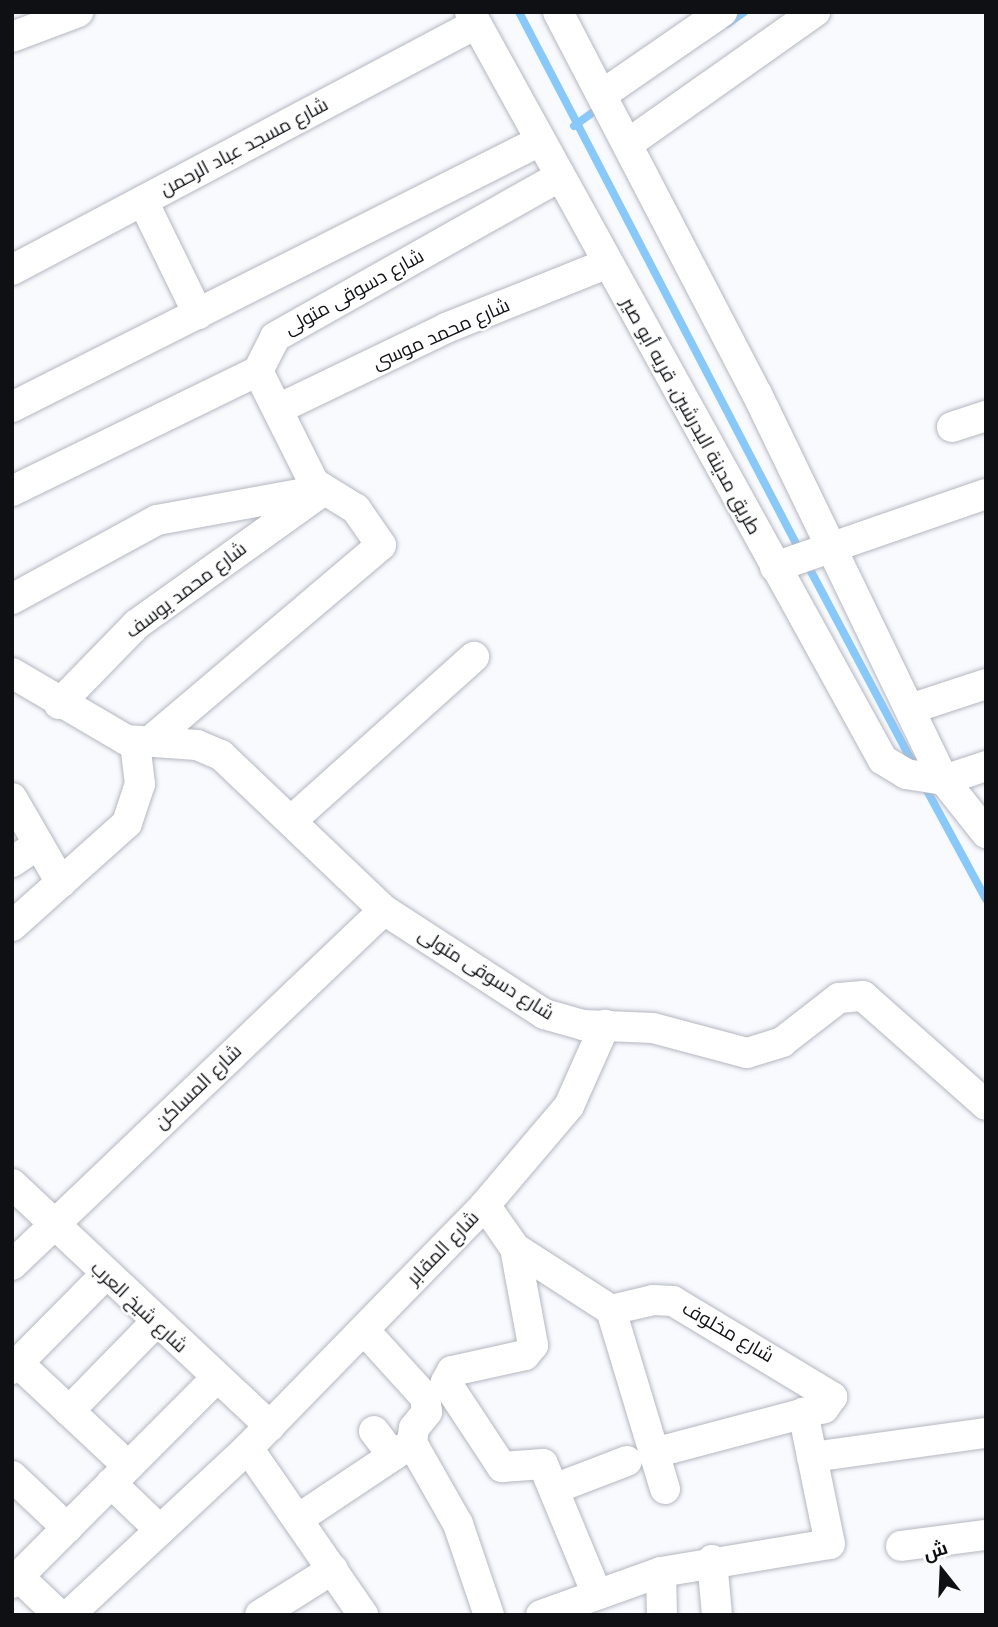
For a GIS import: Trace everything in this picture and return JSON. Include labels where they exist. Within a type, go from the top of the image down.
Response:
[{"type":"street","points":[[12,37],[78,12]]},
{"type":"street","name":"طريق مدينة البدرشين, قريه أبو صير","points":[[558,12],[629,143],[803,558],[883,760],[925,777],[986,833]]},
{"type":"street","points":[[603,94],[722,12]]},
{"type":"street","points":[[629,143],[815,12]]},
{"type":"street","name":"طريق مدينة البدرشين, قريه أبو صير","points":[[473,18],[606,264],[803,558],[910,709],[925,777]]},
{"type":"street","name":"شارع مسجد عباد الرحمن","points":[[12,270],[143,201],[473,18]]},
{"type":"street","points":[[12,407],[540,141]]},
{"type":"street","name":"شارع دسوقى متولى","points":[[258,371],[275,337],[559,177]]},
{"type":"street","points":[[143,201],[198,314]]},
{"type":"street","name":"شارع محمد موسى","points":[[278,410],[446,328],[606,264]]},
{"type":"street","points":[[12,491],[258,371],[314,483],[356,509],[381,545],[142,743],[140,784],[127,823],[12,926]]},
{"type":"street","points":[[952,427],[986,416]]},
{"type":"street","points":[[12,599],[157,520],[324,490]]},
{"type":"street","name":"شارع محمد يوسف","points":[[60,704],[137,624],[324,490]]},
{"type":"street","points":[[803,558],[986,494]]},
{"type":"street","points":[[291,821],[474,657]]},
{"type":"street","name":"شارع دسوقى متولى","points":[[12,673],[60,704],[142,743],[197,745],[221,755],[384,910],[544,1014],[563,1022],[653,1028],[760,1052],[782,1042],[839,998],[863,996],[986,1105]]},
{"type":"street","points":[[910,709],[986,684]]},
{"type":"street","points":[[925,777],[986,766]]},
{"type":"street","points":[[12,798],[61,883]]},
{"type":"street","points":[[12,862],[39,844]]},
{"type":"street","name":"شارع المساكن","points":[[12,1265],[384,910]]},
{"type":"street","name":"شارع المقابر","points":[[69,1615],[248,1448],[485,1205],[569,1106],[604,1025]]},
{"type":"street","name":"شارع شيخ العرب","points":[[12,1184],[51,1226],[104,1276],[270,1426]]},
{"type":"street","points":[[485,1205],[515,1248],[611,1310],[657,1452],[665,1489]]},
{"type":"street","points":[[298,1519],[402,1450],[427,1412],[435,1390],[452,1371],[513,1359],[533,1345],[515,1248]]},
{"type":"street","points":[[104,1276],[15,1366],[69,1411],[160,1530]]},
{"type":"street","name":"شارع مخلوف","points":[[611,1310],[628,1310],[653,1300],[673,1301],[828,1390],[830,1404],[803,1413]]},
{"type":"street","points":[[69,1411],[155,1323]]},
{"type":"street","points":[[363,1330],[435,1390],[502,1466],[541,1462],[596,1592]]},
{"type":"street","points":[[59,1615],[15,1579],[216,1378]]},
{"type":"street","points":[[541,1615],[596,1592],[661,1572],[712,1560],[830,1544],[803,1413],[657,1452]]},
{"type":"street","points":[[374,1431],[402,1450],[458,1524],[489,1615]]},
{"type":"street","points":[[812,1457],[986,1433]]},
{"type":"street","points":[[248,1448],[334,1569],[363,1615]]},
{"type":"street","points":[[554,1489],[626,1461]]},
{"type":"street","points":[[12,1476],[67,1528]]},
{"type":"street","points":[[901,1546],[986,1535]]},
{"type":"street","points":[[712,1560],[718,1615]]},
{"type":"street","points":[[260,1615],[334,1569]]},
{"type":"street","points":[[661,1572],[662,1615]]},
{"type":"waterway","points":[[519,12],[800,551]]},
{"type":"waterway","points":[[727,24],[744,12]]},
{"type":"waterway","points":[[574,126],[592,113]]},
{"type":"waterway","points":[[806,562],[915,767]]},
{"type":"waterway","points":[[924,785],[986,899]]}]
